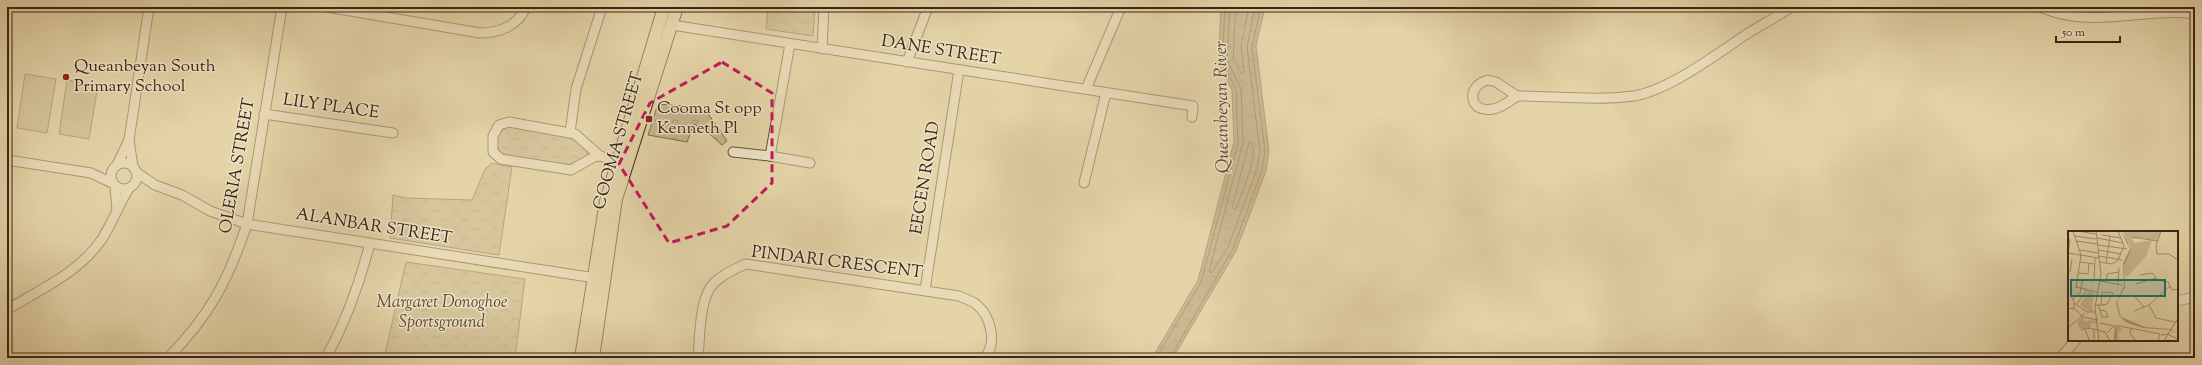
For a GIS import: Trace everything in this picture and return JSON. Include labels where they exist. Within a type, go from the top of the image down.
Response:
[{"type":"main road","name":"COOMA STREET","points":[[622,162],[645,68],[664,7]]},
{"type":"main road","points":[[645,68],[660,33],[672,25],[671,7]]},
{"type":"main road","name":"COOMA STREET","points":[[593,358],[605,206],[672,25],[677,7]]},
{"type":"main road","name":"COOMA STREET","points":[[581,358],[599,279]]},
{"type":"street","points":[[116,210],[114,184],[111,175],[129,140],[149,7]]},
{"type":"street","name":"OLERIA STREET","points":[[168,358],[193,333],[217,298],[238,252],[247,224],[282,7]]},
{"type":"street","points":[[327,7],[485,33],[502,30],[510,26],[519,19],[525,9]]},
{"type":"street","points":[[570,132],[576,89],[602,7]]},
{"type":"street","points":[[822,49],[824,7]]},
{"type":"street","points":[[907,62],[928,7]]},
{"type":"street","points":[[1086,90],[1121,7]]},
{"type":"street","points":[[1518,96],[1496,82],[1488,80],[1480,83],[1475,88],[1472,98],[1474,104],[1486,110],[1494,109],[1518,96],[1605,98],[1634,96],[1663,86],[1719,54],[1750,32],[1791,7]]},
{"type":"street","points":[[2040,7],[2063,15],[2084,18],[2195,14]]},
{"type":"street","name":"DANE STREET","points":[[672,25],[1193,106],[1192,117]]},
{"type":"street","points":[[770,156],[790,44]]},
{"type":"street","name":"EECEN ROAD","points":[[925,290],[959,70]]},
{"type":"street","points":[[1084,183],[1106,93]]},
{"type":"street","name":"LILY PLACE","points":[[264,114],[393,133]]},
{"type":"street","points":[[600,156],[591,158],[575,169],[563,170],[507,161],[497,157],[493,151],[495,131],[499,125],[504,122],[570,132],[579,137],[600,156],[622,162]]},
{"type":"street","points":[[7,310],[76,267],[102,239],[116,210],[137,178],[129,140]]},
{"type":"street","points":[[733,152],[770,156],[810,163]]},
{"type":"street","points":[[7,160],[90,173],[123,189],[131,187]]},
{"type":"street","points":[[90,173],[125,163],[135,170]]},
{"type":"street","name":"ALANBAR STREET","points":[[135,170],[155,185],[182,195],[223,217],[247,224],[370,242],[599,279]]},
{"type":"street","name":"ALANBAR STREET","points":[[131,187],[155,185]]},
{"type":"street","points":[[326,358],[349,311],[362,274],[370,242]]},
{"type":"street","name":"PINDARI CRESCENT","points":[[698,358],[706,293],[712,284],[721,276],[746,264],[959,296],[977,305],[989,323],[992,339],[984,358]]},
{"type":"street","points":[[2178,301],[2195,296]]},
{"type":"street","points":[[2060,358],[2075,341]]},
{"type":"highlighted area","points":[[722,62],[772,93],[772,183],[727,226],[669,243],[619,164],[650,103]]},
{"type":"green space","points":[[768,7],[815,7],[813,36],[766,29]]},
{"type":"green space","points":[[25,74],[56,79],[47,133],[17,128]]},
{"type":"green space","points":[[67,80],[98,85],[89,139],[59,134]]},
{"type":"green space","points":[[658,104],[698,107],[707,112],[727,141],[722,145],[705,130],[694,124],[687,142],[648,135]]},
{"type":"green space","points":[[509,127],[528,128],[553,133],[576,141],[584,147],[588,153],[586,157],[569,165],[504,156],[498,148],[497,140],[501,132]]},
{"type":"green space","points":[[492,163],[512,167],[499,255],[390,238],[393,195],[405,198],[472,200],[485,169]]},
{"type":"green space","name":"Margaret Donoghoe Sportsground","points":[[406,262],[525,279],[515,358],[384,358]]},
{"type":"water","name":"Queanbeyan River","points":[[1221,7],[1265,7],[1256,46],[1269,151],[1266,171],[1236,251],[1173,358],[1152,358],[1198,280],[1234,142],[1232,90],[1218,62]]},
{"type":"place","name":"Queanbeyan South Primary School","points":[[66,77]]},
{"type":"place","name":"Cooma St opp Kenneth Pl","points":[[649,119]]}]
